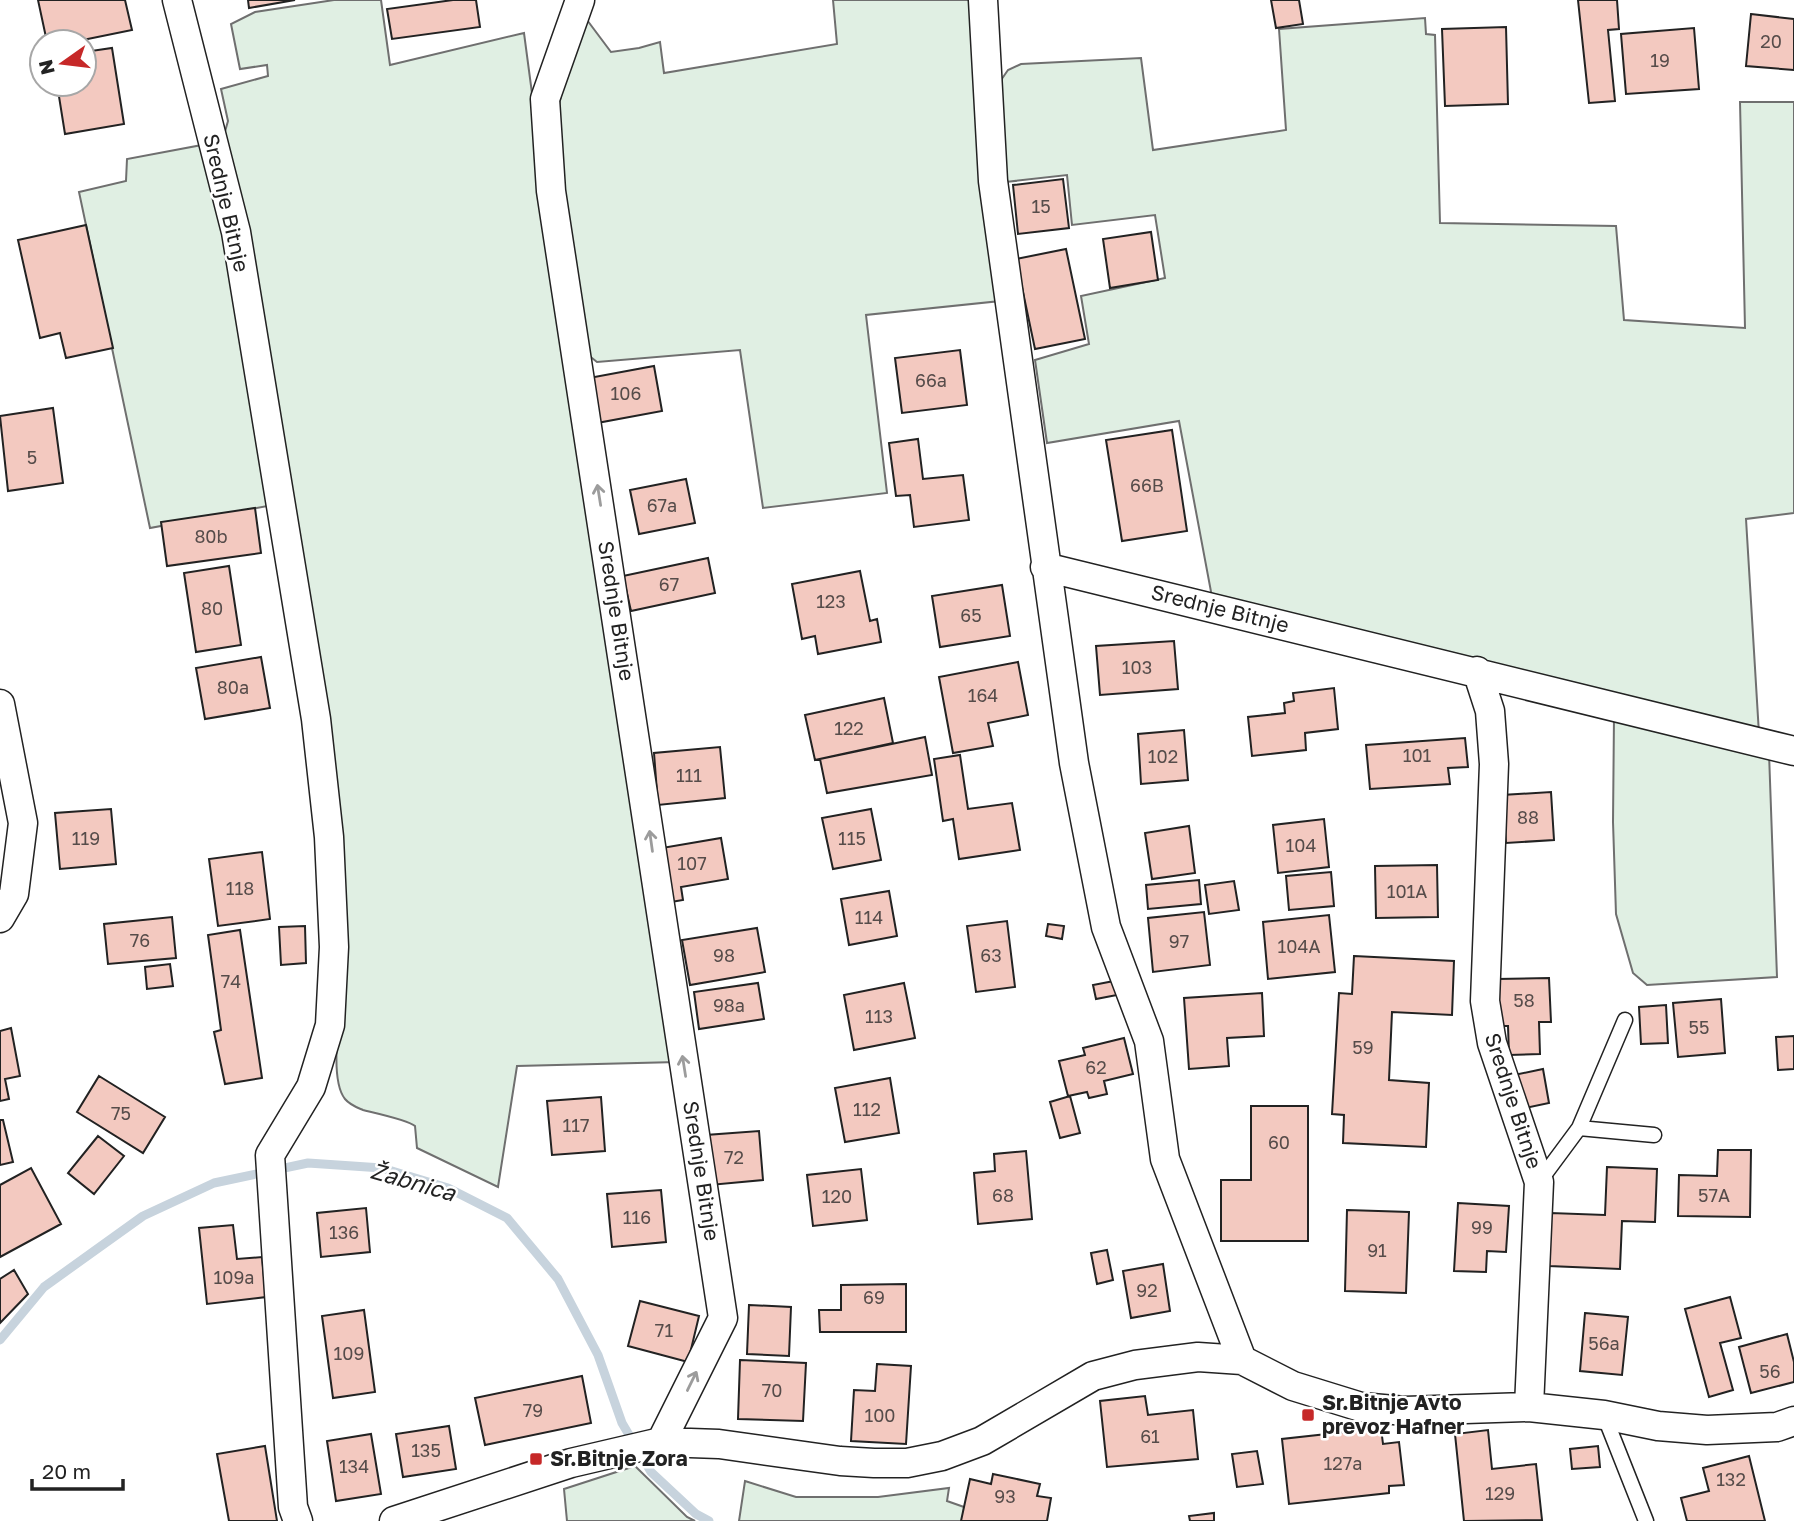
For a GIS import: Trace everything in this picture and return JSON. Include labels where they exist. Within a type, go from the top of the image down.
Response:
[{"type":"street","name":"Srednje Bitnje","points":[[177,0],[236,232],[316,719],[329,837],[334,947],[330,1025],[312,1087],[270,1155],[293,1507],[298,1521]]},
{"type":"street","name":"Srednje Bitnje","points":[[580,0],[545,99],[551,191],[723,1318],[662,1442]]},
{"type":"street","points":[[983,0],[993,181],[1074,763],[1106,927],[1149,1041],[1165,1159],[1242,1360]]},
{"type":"street","name":"Srednje Bitnje","points":[[1045,567],[1794,751]]},
{"type":"street","name":"Srednje Bitnje","points":[[1477,671],[1490,711],[1494,764],[1485,1001],[1492,1043],[1539,1182],[1529,1407]]},
{"type":"street","points":[[0,704],[23,823],[14,894],[0,918]]},
{"type":"street","points":[[394,1521],[571,1463],[662,1442],[719,1444],[840,1461],[907,1463],[942,1456],[982,1441],[1093,1376],[1135,1365],[1198,1357],[1242,1360],[1293,1386],[1361,1407],[1405,1410],[1529,1407],[1604,1415],[1658,1426],[1707,1430],[1777,1427],[1794,1421]]},
{"type":"lane","points":[[1539,1182],[1579,1128],[1625,1020]]},
{"type":"lane","points":[[1579,1128],[1654,1135]]},
{"type":"lane","points":[[1604,1415],[1646,1521]]},
{"type":"green space","points":[[334,0],[381,0],[390,65],[524,33],[677,1062],[517,1066],[498,1187],[417,1148],[415,1126],[351,1104],[340,1089],[337,1076],[337,1042],[344,981],[224,135],[228,121],[221,89],[268,76],[267,65],[240,69],[231,24],[255,12]]},
{"type":"green space","points":[[833,0],[969,0],[971,3],[1000,301],[866,315],[887,493],[763,508],[740,350],[597,362],[587,354],[562,223],[559,105],[566,72],[587,20],[611,52],[660,42],[664,73],[837,44]]},
{"type":"green space","points":[[1425,18],[1426,34],[1435,35],[1440,223],[1616,226],[1624,320],[1745,328],[1740,102],[1794,102],[1794,513],[1746,519],[1759,734],[1212,597],[1179,421],[1047,443],[1035,360],[1089,344],[1081,296],[1165,278],[1155,215],[1072,225],[1067,175],[1006,182],[999,83],[1008,70],[1021,64],[1141,58],[1153,150],[1286,130],[1279,29]]},
{"type":"green space","points":[[202,145],[226,236],[273,505],[150,528],[79,192],[126,181],[127,159]]},
{"type":"green space","points":[[1614,716],[1769,753],[1777,977],[1647,985],[1633,973],[1616,914]]},
{"type":"green space","points":[[635,1466],[687,1517],[695,1521],[567,1521],[564,1489]]},
{"type":"green space","points":[[745,1481],[796,1497],[878,1497],[949,1488],[947,1501],[964,1507],[963,1521],[739,1521]]},
{"type":"building","points":[[38,0],[125,0],[132,30],[98,37],[98,28],[44,28]]},
{"type":"building","points":[[248,0],[295,0],[249,8]]},
{"type":"building","points":[[453,0],[476,0],[480,27],[392,39],[387,9]]},
{"type":"building","points":[[1271,0],[1299,0],[1303,24],[1276,28]]},
{"type":"building","points":[[1578,0],[1617,0],[1619,29],[1608,30],[1615,101],[1589,103]]},
{"type":"building","points":[[1751,14],[1794,19],[1794,70],[1746,66]]},
{"type":"building","points":[[1506,27],[1508,104],[1445,106],[1442,29]]},
{"type":"building","points":[[1694,28],[1699,89],[1626,94],[1621,34]]},
{"type":"building","points":[[112,48],[124,124],[65,134],[59,98],[98,98],[98,50]]},
{"type":"building","points":[[1063,179],[1069,228],[1018,234],[1013,185]]},
{"type":"building","points":[[86,225],[113,348],[66,358],[60,333],[40,338],[18,240]]},
{"type":"building","points":[[1151,232],[1158,280],[1110,288],[1103,239]]},
{"type":"building","points":[[1066,249],[1085,339],[1035,349],[1016,259]]},
{"type":"building","points":[[960,350],[967,405],[902,413],[895,358]]},
{"type":"building","points":[[654,366],[662,411],[597,423],[589,378]]},
{"type":"building","points":[[53,408],[63,483],[8,491],[0,416]]},
{"type":"building","points":[[1172,430],[1187,531],[1122,541],[1106,440]]},
{"type":"building","points":[[918,439],[923,479],[963,475],[969,520],[914,527],[910,495],[896,496],[889,443]]},
{"type":"building","points":[[686,479],[695,523],[639,534],[630,490]]},
{"type":"building","points":[[255,508],[261,553],[167,566],[161,522]]},
{"type":"building","points":[[708,558],[715,593],[631,611],[623,576]]},
{"type":"building","points":[[229,566],[241,645],[196,652],[184,573]]},
{"type":"building","points":[[860,571],[870,621],[877,619],[881,642],[818,654],[815,636],[802,639],[792,584]]},
{"type":"building","points":[[1002,585],[1010,636],[940,647],[932,596]]},
{"type":"building","points":[[1174,641],[1178,689],[1100,695],[1096,646]]},
{"type":"building","points":[[261,657],[270,708],[205,719],[196,668]]},
{"type":"building","points":[[1018,662],[1028,715],[988,723],[993,746],[953,753],[939,677]]},
{"type":"building","points":[[1334,688],[1338,729],[1305,733],[1306,750],[1252,756],[1248,717],[1285,713],[1284,703],[1294,701],[1293,693]]},
{"type":"building","points":[[884,698],[893,743],[815,760],[805,715]]},
{"type":"building","points":[[1184,730],[1188,780],[1141,784],[1138,734]]},
{"type":"building","points":[[925,737],[932,775],[827,793],[820,759]]},
{"type":"building","points":[[1465,738],[1468,767],[1448,768],[1450,784],[1370,789],[1366,745]]},
{"type":"building","points":[[720,747],[725,798],[658,805],[654,753]]},
{"type":"building","points":[[960,755],[968,809],[1012,803],[1020,850],[959,859],[953,819],[943,821],[934,759]]},
{"type":"building","points":[[1551,792],[1554,840],[1506,843],[1502,795]]},
{"type":"building","points":[[111,809],[116,864],[60,869],[55,813]]},
{"type":"building","points":[[871,809],[881,860],[833,869],[822,818]]},
{"type":"building","points":[[1324,819],[1329,867],[1278,873],[1273,825]]},
{"type":"building","points":[[1189,826],[1195,873],[1152,879],[1145,833]]},
{"type":"building","points":[[721,838],[728,879],[681,887],[683,900],[665,903],[656,849]]},
{"type":"building","points":[[262,852],[270,919],[218,926],[209,859]]},
{"type":"building","points":[[1437,865],[1438,917],[1376,918],[1375,866]]},
{"type":"building","points":[[1331,872],[1334,906],[1289,910],[1286,876]]},
{"type":"building","points":[[1199,880],[1201,904],[1148,909],[1146,885]]},
{"type":"building","points":[[1234,881],[1239,910],[1209,914],[1205,885]]},
{"type":"building","points":[[889,891],[897,936],[849,945],[841,899]]},
{"type":"building","points":[[1204,912],[1210,965],[1153,972],[1148,918]]},
{"type":"building","points":[[1329,915],[1335,972],[1268,979],[1263,922]]},
{"type":"building","points":[[172,917],[176,958],[108,964],[104,924]]},
{"type":"building","points":[[1007,921],[1015,987],[976,992],[967,926]]},
{"type":"building","points":[[1048,924],[1064,926],[1062,939],[1046,936]]},
{"type":"building","points":[[305,926],[306,963],[281,965],[279,927]]},
{"type":"building","points":[[757,928],[765,972],[690,985],[682,940]]},
{"type":"building","points":[[240,930],[262,1078],[225,1084],[214,1032],[221,1030],[208,935]]},
{"type":"building","points":[[1354,956],[1454,961],[1452,1015],[1392,1012],[1389,1080],[1429,1083],[1426,1147],[1343,1143],[1344,1115],[1332,1114],[1339,993],[1352,994]]},
{"type":"building","points":[[170,964],[173,986],[147,989],[145,967]]},
{"type":"building","points":[[1549,978],[1551,1022],[1539,1022],[1540,1054],[1509,1055],[1508,1026],[1499,1026],[1497,979]]},
{"type":"building","points":[[1114,981],[1117,995],[1096,999],[1093,985]]},
{"type":"building","points":[[758,983],[764,1019],[699,1029],[694,992]]},
{"type":"building","points":[[904,983],[915,1038],[854,1050],[844,995]]},
{"type":"building","points":[[1262,993],[1264,1036],[1227,1038],[1229,1066],[1189,1069],[1184,998]]},
{"type":"building","points":[[1721,999],[1725,1053],[1678,1057],[1673,1003]]},
{"type":"building","points":[[1666,1005],[1668,1043],[1641,1044],[1639,1007]]},
{"type":"building","points":[[11,1028],[20,1076],[5,1079],[9,1099],[0,1101],[0,1031]]},
{"type":"building","points":[[1794,1036],[1794,1069],[1778,1070],[1776,1037]]},
{"type":"building","points":[[1124,1038],[1133,1074],[1104,1081],[1107,1094],[1089,1098],[1087,1092],[1068,1096],[1059,1061],[1085,1055],[1083,1048]]},
{"type":"building","points":[[1543,1069],[1549,1103],[1520,1109],[1514,1075]]},
{"type":"building","points":[[99,1076],[165,1117],[143,1153],[77,1112]]},
{"type":"building","points":[[890,1078],[899,1133],[845,1142],[835,1088]]},
{"type":"building","points":[[1070,1096],[1080,1133],[1060,1138],[1050,1102]]},
{"type":"building","points":[[601,1097],[605,1151],[552,1155],[547,1101]]},
{"type":"building","points":[[1251,1106],[1308,1106],[1308,1241],[1221,1241],[1221,1180],[1251,1180]]},
{"type":"building","points":[[0,1120],[3,1120],[13,1162],[0,1165]]},
{"type":"building","points":[[759,1131],[763,1180],[710,1185],[706,1135]]},
{"type":"building","points":[[98,1136],[124,1156],[94,1194],[68,1173]]},
{"type":"building","points":[[1718,1150],[1751,1150],[1750,1217],[1678,1216],[1679,1175],[1717,1176]]},
{"type":"building","points":[[1026,1151],[1032,1219],[978,1224],[974,1173],[995,1171],[994,1154]]},
{"type":"building","points":[[1607,1167],[1657,1169],[1655,1222],[1622,1221],[1620,1269],[1549,1266],[1551,1213],[1605,1215]]},
{"type":"building","points":[[31,1168],[61,1224],[0,1257],[0,1185]]},
{"type":"building","points":[[861,1169],[867,1220],[813,1226],[807,1175]]},
{"type":"building","points":[[661,1190],[666,1242],[612,1247],[607,1194]]},
{"type":"building","points":[[1458,1203],[1509,1206],[1506,1252],[1487,1251],[1486,1272],[1454,1271]]},
{"type":"building","points":[[366,1208],[370,1252],[321,1257],[317,1213]]},
{"type":"building","points":[[1347,1210],[1409,1212],[1406,1293],[1345,1291]]},
{"type":"building","points":[[233,1225],[237,1259],[262,1257],[266,1297],[207,1304],[199,1228]]},
{"type":"building","points":[[1107,1250],[1113,1280],[1097,1284],[1091,1253]]},
{"type":"building","points":[[1163,1264],[1170,1311],[1131,1318],[1123,1271]]},
{"type":"building","points":[[14,1270],[28,1294],[0,1323],[0,1279]]},
{"type":"building","points":[[906,1284],[906,1332],[820,1332],[819,1310],[841,1310],[841,1285]]},
{"type":"building","points":[[1730,1297],[1741,1338],[1720,1343],[1733,1390],[1709,1397],[1685,1309]]},
{"type":"building","points":[[640,1301],[699,1316],[688,1362],[628,1346]]},
{"type":"building","points":[[749,1305],[791,1307],[789,1356],[747,1354]]},
{"type":"building","points":[[364,1310],[375,1392],[333,1398],[322,1316]]},
{"type":"building","points":[[1585,1313],[1628,1317],[1622,1375],[1580,1371]]},
{"type":"building","points":[[1787,1334],[1794,1362],[1794,1382],[1751,1393],[1739,1347]]},
{"type":"building","points":[[740,1360],[806,1363],[803,1421],[738,1419]]},
{"type":"building","points":[[877,1364],[911,1366],[906,1444],[851,1441],[854,1390],[875,1391]]},
{"type":"building","points":[[582,1376],[591,1423],[485,1445],[475,1398]]},
{"type":"building","points":[[1145,1396],[1148,1415],[1193,1410],[1198,1459],[1107,1467],[1100,1401]]},
{"type":"building","points":[[449,1426],[456,1469],[403,1477],[396,1434]]},
{"type":"building","points":[[1381,1428],[1383,1444],[1399,1442],[1404,1485],[1389,1486],[1389,1493],[1289,1504],[1282,1439]]},
{"type":"building","points":[[1488,1430],[1492,1469],[1536,1464],[1542,1520],[1464,1521],[1455,1434]]},
{"type":"building","points":[[371,1434],[381,1494],[336,1501],[327,1441]]},
{"type":"building","points":[[265,1446],[277,1521],[229,1521],[217,1454]]},
{"type":"building","points":[[1598,1446],[1600,1467],[1572,1469],[1570,1449]]},
{"type":"building","points":[[1257,1451],[1263,1484],[1237,1487],[1232,1454]]},
{"type":"building","points":[[1749,1456],[1765,1521],[1687,1521],[1681,1498],[1709,1491],[1703,1468]]},
{"type":"building","points":[[993,1474],[1040,1484],[1037,1496],[1051,1498],[1047,1521],[961,1521],[970,1479],[991,1484]]},
{"type":"building","points":[[1214,1513],[1214,1521],[1190,1521],[1189,1516]]},
{"type":"waterway","name":"Žabnica","points":[[0,1340],[44,1287],[143,1216],[214,1183],[308,1163],[382,1168],[448,1188],[507,1218],[558,1279],[598,1355],[622,1423],[651,1472],[696,1514],[709,1521]]},
{"type":"place","name":"Sr.Bitnje Avto prevoz Hafner","points":[[1308,1415]]},
{"type":"place","name":"Sr.Bitnje Zora","points":[[536,1459]]}]
